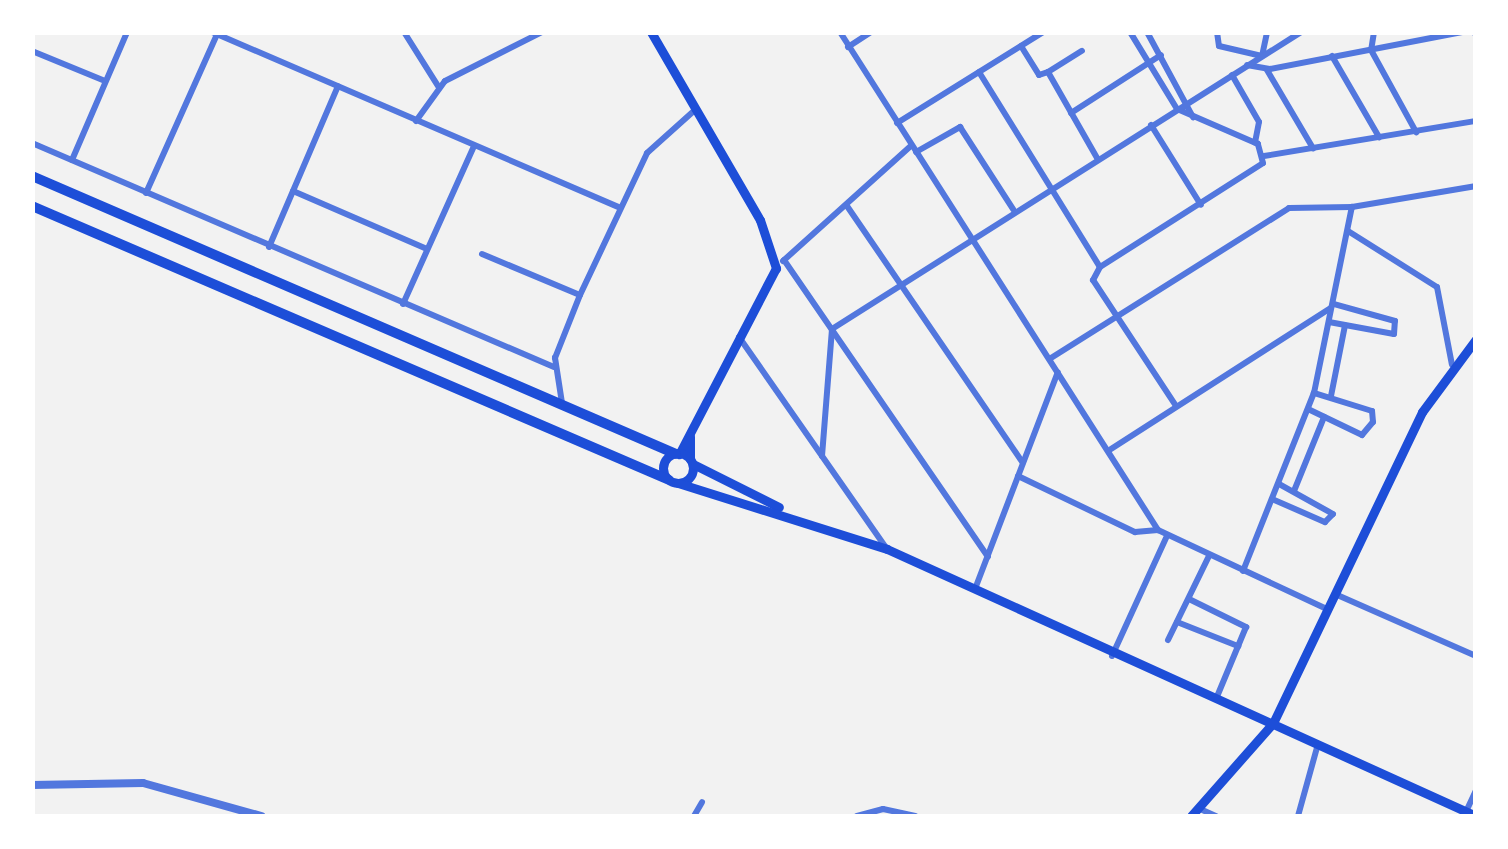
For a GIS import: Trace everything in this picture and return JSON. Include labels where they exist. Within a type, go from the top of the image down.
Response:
[{"type":"highway","points":[[32,176],[684,457]]},
{"type":"highway","points":[[32,206],[674,482]]},
{"type":"main road","points":[[651,32],[760,220],[776,268],[690,433],[684,457],[691,477],[674,482]]},
{"type":"main road","points":[[1195,812],[1273,723],[1422,412],[1452,365],[1476,340]]},
{"type":"main road","points":[[684,457],[664,467],[674,482],[800,517],[886,548],[1112,656],[1318,742],[1468,815]]},
{"type":"main road","points":[[684,457],[800,517]]},
{"type":"street","points":[[72,160],[127,32]]},
{"type":"street","points":[[404,32],[438,86]]},
{"type":"street","points":[[416,121],[438,86],[542,32]]},
{"type":"street","points":[[840,32],[1111,450],[1158,530],[1166,538],[1327,609]]},
{"type":"street","points":[[848,46],[871,32]]},
{"type":"street","points":[[1130,32],[1177,108],[1254,143],[1264,156]]},
{"type":"street","points":[[1147,32],[1189,102],[1194,118]]},
{"type":"street","points":[[1217,32],[1220,46],[1262,56]]},
{"type":"street","points":[[1262,56],[1267,32]]},
{"type":"street","points":[[832,329],[971,236],[1301,32]]},
{"type":"street","points":[[1374,32],[1371,50],[1416,132]]},
{"type":"street","points":[[1247,65],[1267,70],[1463,32]]},
{"type":"street","points":[[146,192],[216,33],[620,208]]},
{"type":"street","points":[[897,122],[1039,34]]},
{"type":"street","points":[[1021,46],[1039,75],[1082,51]]},
{"type":"street","points":[[32,51],[105,82]]},
{"type":"street","points":[[1070,113],[1161,56]]},
{"type":"street","points":[[1332,56],[1380,137]]},
{"type":"street","points":[[1267,70],[1313,148]]},
{"type":"street","points":[[979,72],[1100,267]]},
{"type":"street","points":[[1048,72],[1097,158]]},
{"type":"street","points":[[1232,74],[1259,122],[1254,143]]},
{"type":"street","points":[[270,248],[338,86]]},
{"type":"street","points":[[563,405],[554,367],[580,295],[655,142],[695,110]]},
{"type":"street","points":[[1176,406],[1092,276],[1100,267],[1255,171],[1264,156],[1476,121]]},
{"type":"street","points":[[1151,124],[1202,204]]},
{"type":"street","points":[[776,268],[914,148],[960,128],[1013,210]]},
{"type":"street","points":[[32,143],[554,367]]},
{"type":"street","points":[[402,304],[474,146]]},
{"type":"street","points":[[1051,358],[1281,211],[1352,206],[1476,186]]},
{"type":"street","points":[[293,191],[427,249]]},
{"type":"street","points":[[847,206],[1023,463]]},
{"type":"street","points":[[1243,571],[1314,392],[1352,206]]},
{"type":"street","points":[[1348,231],[1437,287],[1452,365]]},
{"type":"street","points":[[482,254],[580,295]]},
{"type":"street","points":[[784,260],[988,557]]},
{"type":"street","points":[[1111,450],[1333,306],[1396,323],[1392,335],[1329,322]]},
{"type":"street","points":[[1331,396],[1345,325]]},
{"type":"street","points":[[822,456],[832,329]]},
{"type":"street","points":[[738,336],[886,548]]},
{"type":"street","points":[[975,591],[1059,370]]},
{"type":"street","points":[[1308,409],[1364,435],[1373,422],[1372,411],[1314,392]]},
{"type":"street","points":[[1294,491],[1324,417]]},
{"type":"street","points":[[1018,476],[1135,532],[1158,530]]},
{"type":"street","points":[[1272,499],[1329,521],[1332,510],[1278,484]]},
{"type":"street","points":[[1112,656],[1166,538]]},
{"type":"street","points":[[1168,640],[1209,556]]},
{"type":"street","points":[[1334,594],[1476,656]]},
{"type":"street","points":[[1189,599],[1244,625],[1216,699]]},
{"type":"street","points":[[1177,622],[1238,646]]},
{"type":"street","points":[[1298,816],[1318,742]]},
{"type":"street","points":[[32,785],[143,783],[260,816]]},
{"type":"street","points":[[1468,815],[1476,790]]},
{"type":"street","points":[[694,816],[702,802]]},
{"type":"street","points":[[857,816],[883,809],[915,816]]},
{"type":"street","points":[[1195,812],[1216,816]]}]
